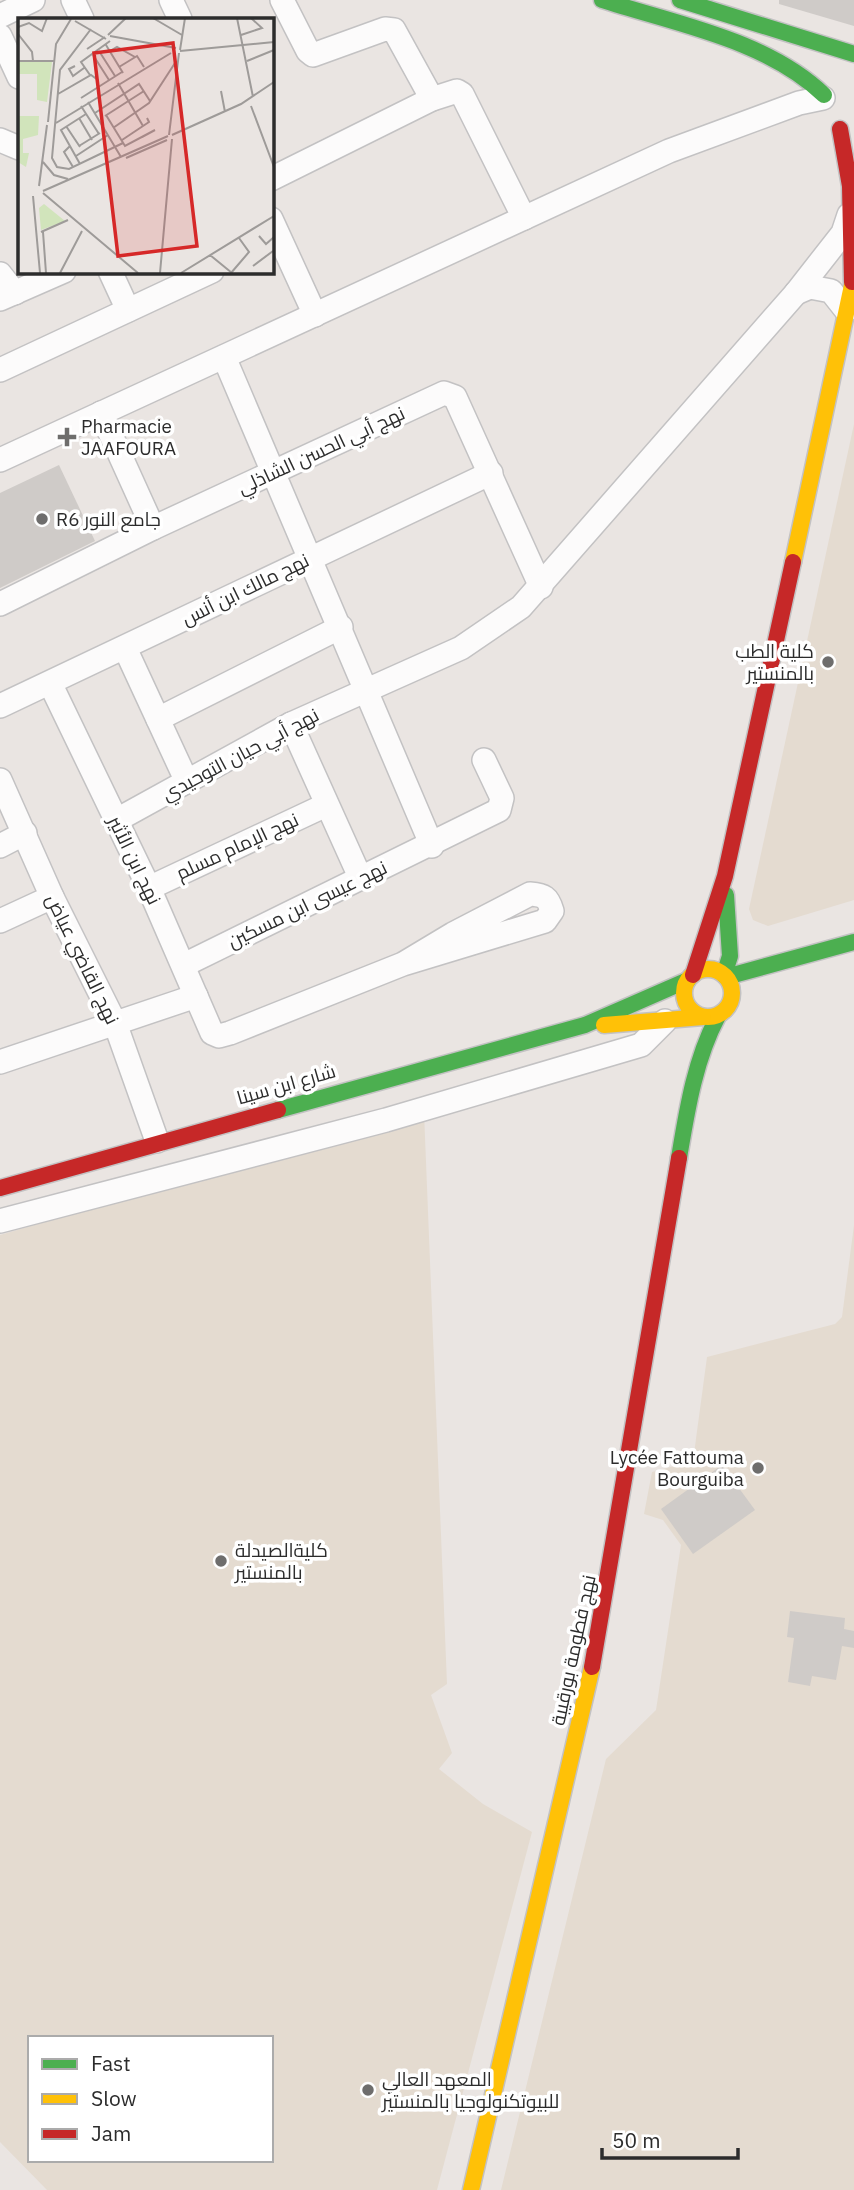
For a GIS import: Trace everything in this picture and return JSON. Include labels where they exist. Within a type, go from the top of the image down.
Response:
[{"type":"main road","points":[[602,0],[785,64],[827,90],[828,119],[847,131],[853,279],[725,876],[690,978],[680,1018]]},
{"type":"main road","points":[[680,0],[811,43],[853,62]]},
{"type":"main road","points":[[725,876],[730,956],[725,976]]},
{"type":"main road","points":[[725,976],[854,942]]},
{"type":"main road","name":"نهج فطومة بورقيبة","points":[[471,2190],[600,1634],[687,1112],[710,1016],[748,986],[796,959]]},
{"type":"main road","points":[[585,1025],[712,969],[725,976],[731,984],[732,1000]]},
{"type":"main road","points":[[585,1025],[680,1018],[696,1014],[710,1016]]},
{"type":"main road","name":"شارع ابن سينا","points":[[0,1188],[158,1141],[585,1025]]},
{"type":"main road","name":"نهج فطومة بورقيبة","points":[[682,1056],[687,1112]]},
{"type":"street","points":[[0,16],[33,0]]},
{"type":"street","points":[[73,0],[82,18]]},
{"type":"street","points":[[282,0],[307,51],[313,55],[385,29],[394,30],[432,99]]},
{"type":"street","points":[[0,36],[18,75]]},
{"type":"street","points":[[0,460],[669,151],[827,90]]},
{"type":"street","points":[[273,178],[432,99],[454,91],[461,94],[524,218]]},
{"type":"street","points":[[0,140],[18,148]]},
{"type":"street","name":"نهج أبي حيان التوحيدي","points":[[115,821],[290,724],[461,648],[501,623],[541,587],[796,293],[843,233],[850,212]]},
{"type":"street","points":[[274,234],[315,316]]},
{"type":"street","points":[[0,274],[8,296],[60,273]]},
{"type":"street","points":[[111,273],[128,310]]},
{"type":"street","points":[[0,370],[202,273]]},
{"type":"street","points":[[796,293],[810,287],[831,291],[846,310]]},
{"type":"street","points":[[224,357],[432,846]]},
{"type":"street","name":"نهج أبي الحسن الشاذلي","points":[[0,604],[153,528],[443,393],[455,397],[541,587]]},
{"type":"street","points":[[101,413],[153,528]]},
{"type":"street","name":"نهج مالك ابن أنس","points":[[0,706],[125,648],[310,556],[491,473]]},
{"type":"street","points":[[158,719],[341,627]]},
{"type":"street","points":[[125,648],[187,782]]},
{"type":"street","name":"نهج ابن الأثير","points":[[50,683],[149,888],[212,1033],[219,1037],[403,964]]},
{"type":"street","points":[[290,724],[360,877]]},
{"type":"street","name":"نهج عيسى ابن مسكين","points":[[184,965],[360,877],[432,846],[499,810],[503,805],[484,760]]},
{"type":"street","name":"نهج القاضي عياض","points":[[0,780],[52,897],[115,1023],[158,1141]]},
{"type":"street","name":"نهج الإمام مسلم","points":[[149,888],[326,805]]},
{"type":"street","points":[[0,846],[25,833]]},
{"type":"street","points":[[530,894],[543,895],[549,900],[552,911],[545,921],[403,964],[453,934],[530,894]]},
{"type":"street","points":[[0,921],[52,897]]},
{"type":"street","points":[[0,1062],[197,996]]},
{"type":"street","points":[[0,1221],[386,1120],[624,1051],[641,1045],[680,1018]]},
{"type":"shaded area","name":"كلية الطب بالمنستير","points":[[854,424],[854,900],[768,926],[753,920],[749,909]]},
{"type":"shaded area","name":"كليةالصيدلة بالمنستير","points":[[424,1112],[447,1684],[431,1695],[452,1753],[439,1769],[483,1804],[532,1832],[437,2190],[47,2190],[0,2142],[0,1235]]},
{"type":"shaded area","points":[[854,1225],[854,2190],[501,2190],[606,1759],[656,1710],[681,1545],[663,1520],[644,1514],[652,1472],[693,1461],[707,1357],[835,1324],[842,1317]]},
{"type":"building","points":[[779,0],[854,0],[854,26],[779,4]]},
{"type":"building","name":"R6 جامع النور","points":[[59,465],[95,541],[0,588],[0,493]]},
{"type":"building","points":[[722,1465],[755,1510],[693,1554],[661,1509]]},
{"type":"building","points":[[790,1611],[845,1618],[844,1629],[854,1631],[854,1648],[842,1646],[836,1680],[812,1676],[810,1686],[788,1682],[794,1638],[787,1637]]},
{"type":"traffic: fast","points":[[602,0],[690,26],[748,47],[776,60],[824,95]]},
{"type":"traffic: fast","points":[[680,0],[854,54]]},
{"type":"traffic: fast","points":[[724,975],[730,956],[726,895]]},
{"type":"traffic: fast","points":[[726,977],[854,942]]},
{"type":"traffic: fast","points":[[278,1110],[585,1025],[688,980]]},
{"type":"traffic: fast","points":[[679,1158],[698,1067],[718,1016]]},
{"type":"traffic: slow","points":[[793,562],[854,276]]},
{"type":"traffic: slow","points":[[708,969],[725,976],[732,993],[725,1010],[708,1017],[691,1010],[684,993],[691,976],[708,969]]},
{"type":"traffic: slow","points":[[604,1025],[703,1017]]},
{"type":"traffic: slow","points":[[471,2190],[592,1667]]},
{"type":"traffic: jam","points":[[840,129],[850,186],[852,282]]},
{"type":"traffic: jam","points":[[693,975],[725,876],[793,562]]},
{"type":"traffic: jam","points":[[0,1188],[278,1110]]},
{"type":"traffic: jam","points":[[592,1667],[679,1158]]},
{"type":"place","name":"Pharmacie JAAFOURA","points":[[67,437]]},
{"type":"place","name":"R6 جامع النور","points":[[42,519]]},
{"type":"place","name":"كلية الطب بالمنستير","points":[[828,662]]},
{"type":"place","name":"Lycée Fattouma Bourguiba","points":[[758,1468]]},
{"type":"place","name":"كليةالصيدلة بالمنستير","points":[[221,1561]]},
{"type":"place","name":"المعهد العالي للبيوتكنولوجيا بالمنستير","points":[[368,2090]]}]
